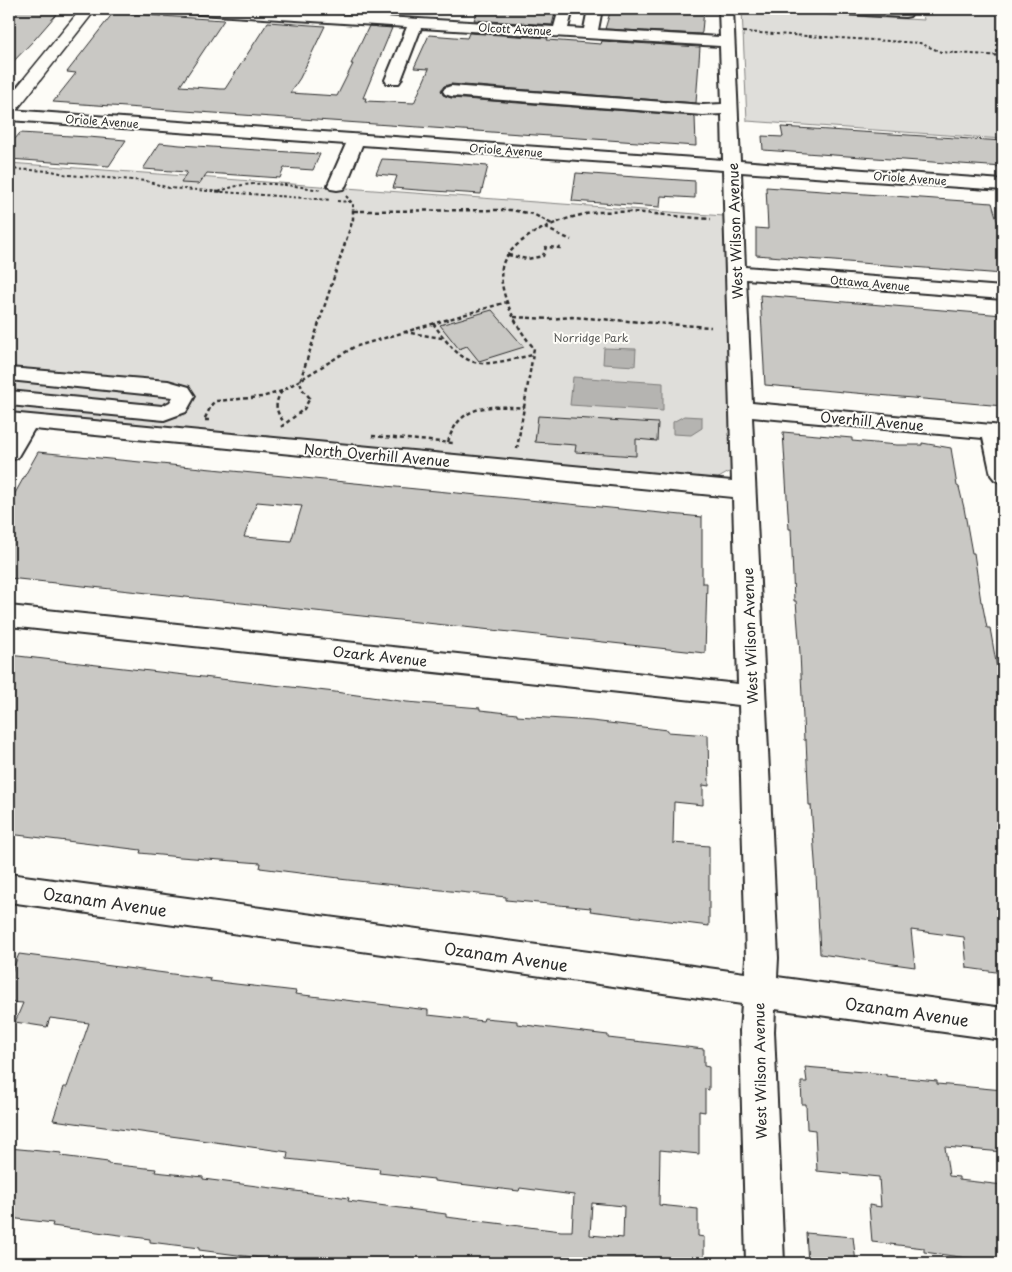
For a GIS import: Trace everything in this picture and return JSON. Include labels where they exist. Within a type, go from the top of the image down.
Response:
[{"type":"main road","points":[[9,108],[89,9]]},
{"type":"street","name":"Olcott Avenue","points":[[184,9],[416,23],[459,17],[560,32],[727,42]]},
{"type":"street","points":[[410,9],[407,14],[459,17]]},
{"type":"street","points":[[560,32],[566,9]]},
{"type":"street","points":[[590,34],[595,9]]},
{"type":"street","name":"West Wilson Avenue","points":[[726,9],[762,958],[757,1031],[765,1263]]},
{"type":"street","points":[[827,9],[905,13],[904,9]]},
{"type":"street","points":[[393,80],[416,23]]},
{"type":"street","points":[[451,91],[704,110],[730,109]]},
{"type":"street","name":"Oriole Avenue","points":[[9,115],[1003,185]]},
{"type":"street","points":[[335,190],[356,139]]},
{"type":"street","name":"Ottawa Avenue","points":[[736,272],[1003,293]]},
{"type":"street","points":[[9,374],[168,388],[181,392],[184,396],[178,407],[164,413],[9,398]]},
{"type":"street","name":"Overhill Avenue","points":[[741,409],[998,432]]},
{"type":"street","points":[[9,454],[18,421]]},
{"type":"street","name":"North Overhill Avenue","points":[[18,421],[745,490]]},
{"type":"street","points":[[998,432],[1003,475]]},
{"type":"street","name":"Ozark Avenue","points":[[9,616],[752,696]]},
{"type":"street","name":"Ozanam Avenue","points":[[9,888],[1003,1024]]},
{"type":"path","points":[[740,32],[920,43],[941,52],[1003,56]]},
{"type":"path","points":[[9,169],[52,171],[68,175],[146,181],[169,188],[352,202]]},
{"type":"path","points":[[219,192],[226,188],[254,185],[335,190],[349,198],[352,202],[354,219],[300,381],[302,389],[310,398],[308,404],[298,416],[284,422],[281,427]]},
{"type":"path","points":[[354,211],[510,210],[533,214],[552,224]]},
{"type":"path","points":[[517,449],[534,348],[526,339],[506,302],[502,268],[507,255],[523,241],[552,224],[599,212],[711,219]]},
{"type":"path","points":[[544,228],[570,240]]},
{"type":"path","points":[[507,255],[533,258],[543,256],[546,247],[561,248]]},
{"type":"path","points":[[204,420],[212,404],[216,401],[262,397],[282,391],[354,347],[506,302]]},
{"type":"path","points":[[513,317],[550,319],[572,317],[711,327]]},
{"type":"path","points":[[433,323],[442,338],[460,355],[480,365],[533,355]]},
{"type":"path","points":[[404,332],[442,338]]},
{"type":"path","points":[[282,391],[276,399],[274,407],[284,422]]},
{"type":"path","points":[[448,442],[453,426],[459,419],[469,414],[492,407],[524,408]]},
{"type":"green space","points":[[922,9],[1003,9],[1003,53],[993,55],[1003,58],[1003,139],[747,121],[742,10],[924,20]]},
{"type":"green space","name":"Norridge Park","points":[[9,163],[724,216],[731,471],[715,480],[9,413]]},
{"type":"shaded area","points":[[604,348],[636,349],[635,366],[603,364]]},
{"type":"shaded area","points":[[573,377],[663,383],[663,411],[570,405]]},
{"type":"shaded area","points":[[684,416],[702,417],[702,428],[691,435],[673,434],[673,422]]},
{"type":"building","points":[[17,9],[61,9],[9,66],[9,19]]},
{"type":"building","points":[[377,9],[401,9],[397,16],[374,14]]},
{"type":"building","points":[[479,9],[556,9],[552,25],[474,20]]},
{"type":"building","points":[[611,9],[704,9],[702,32],[701,34],[605,29]]},
{"type":"building","points":[[113,13],[224,20],[180,86],[220,89],[225,89],[268,22],[325,26],[300,78],[290,93],[337,96],[369,26],[392,28],[363,98],[366,98],[365,101],[414,103],[429,69],[414,68],[429,35],[467,38],[469,33],[548,38],[547,40],[601,44],[602,41],[700,47],[696,103],[451,84],[444,86],[441,90],[443,95],[451,98],[695,116],[696,146],[53,102],[76,73],[67,72]]},
{"type":"building","points":[[781,127],[1003,141],[1003,167],[763,150],[762,136],[783,137]]},
{"type":"building","points":[[20,133],[126,140],[109,166],[9,159],[9,146]]},
{"type":"building","points":[[160,143],[320,154],[313,170],[284,168],[280,178],[207,173],[199,184],[181,183],[187,172],[143,169]]},
{"type":"building","points":[[382,159],[488,166],[481,194],[418,190],[393,188],[397,176],[376,174]]},
{"type":"building","points":[[576,173],[695,181],[695,198],[661,196],[660,207],[572,201]]},
{"type":"building","points":[[766,187],[992,203],[1003,240],[1003,274],[756,255],[756,228],[768,229]]},
{"type":"building","points":[[760,295],[1003,315],[1003,406],[765,385]]},
{"type":"building","points":[[492,310],[524,347],[479,361],[467,346],[459,349],[440,325]]},
{"type":"building","points":[[538,416],[658,423],[657,441],[636,439],[636,456],[575,452],[576,445],[535,442]]},
{"type":"building","points":[[783,432],[852,438],[852,441],[897,445],[922,445],[922,443],[951,448],[957,486],[959,487],[964,508],[972,553],[974,553],[981,602],[987,628],[990,628],[1003,702],[1003,973],[967,968],[964,937],[911,930],[915,967],[820,954],[816,875],[811,805],[809,805],[806,740],[804,740],[800,653],[796,601],[794,601],[791,529],[789,529]]},
{"type":"building","points":[[38,452],[702,517],[702,583],[707,583],[705,653],[9,578],[9,504]],"holes":[[[257,502],[302,506],[291,541],[244,537]]]},
{"type":"building","points":[[9,655],[407,702],[480,708],[480,710],[517,714],[517,716],[592,721],[668,730],[668,732],[708,735],[709,786],[703,785],[703,805],[674,802],[673,843],[709,846],[709,926],[590,911],[591,908],[506,900],[506,897],[339,879],[260,868],[261,863],[140,853],[141,850],[9,834]]},
{"type":"building","points":[[19,954],[296,991],[295,994],[428,1010],[428,1015],[483,1021],[484,1018],[517,1021],[517,1024],[608,1035],[608,1038],[704,1049],[704,1066],[709,1067],[709,1090],[705,1089],[705,1112],[699,1111],[699,1154],[660,1150],[659,1205],[698,1209],[698,1236],[704,1237],[704,1263],[299,1263],[199,1250],[199,1248],[150,1242],[150,1239],[52,1226],[53,1223],[9,1218],[9,1148],[62,1153],[61,1156],[108,1162],[108,1164],[156,1169],[155,1172],[349,1198],[348,1201],[446,1214],[446,1217],[561,1231],[572,1231],[574,1195],[520,1188],[519,1191],[434,1181],[434,1179],[379,1173],[380,1169],[287,1159],[288,1152],[53,1120],[64,1087],[67,1087],[89,1023],[50,1018],[47,1027],[15,1022],[23,1003],[9,1002],[9,978]],"holes":[[[592,1203],[624,1206],[623,1238],[590,1235]]]},
{"type":"building","points":[[805,1067],[886,1074],[886,1076],[937,1081],[937,1084],[1003,1090],[1003,1152],[945,1147],[949,1176],[959,1177],[959,1180],[1003,1185],[1003,1263],[924,1252],[924,1248],[872,1242],[869,1205],[881,1207],[879,1177],[817,1171],[815,1130],[807,1129],[806,1104],[802,1104],[801,1082],[807,1082]]},
{"type":"building","points":[[806,1233],[853,1237],[856,1263],[808,1263]]}]
